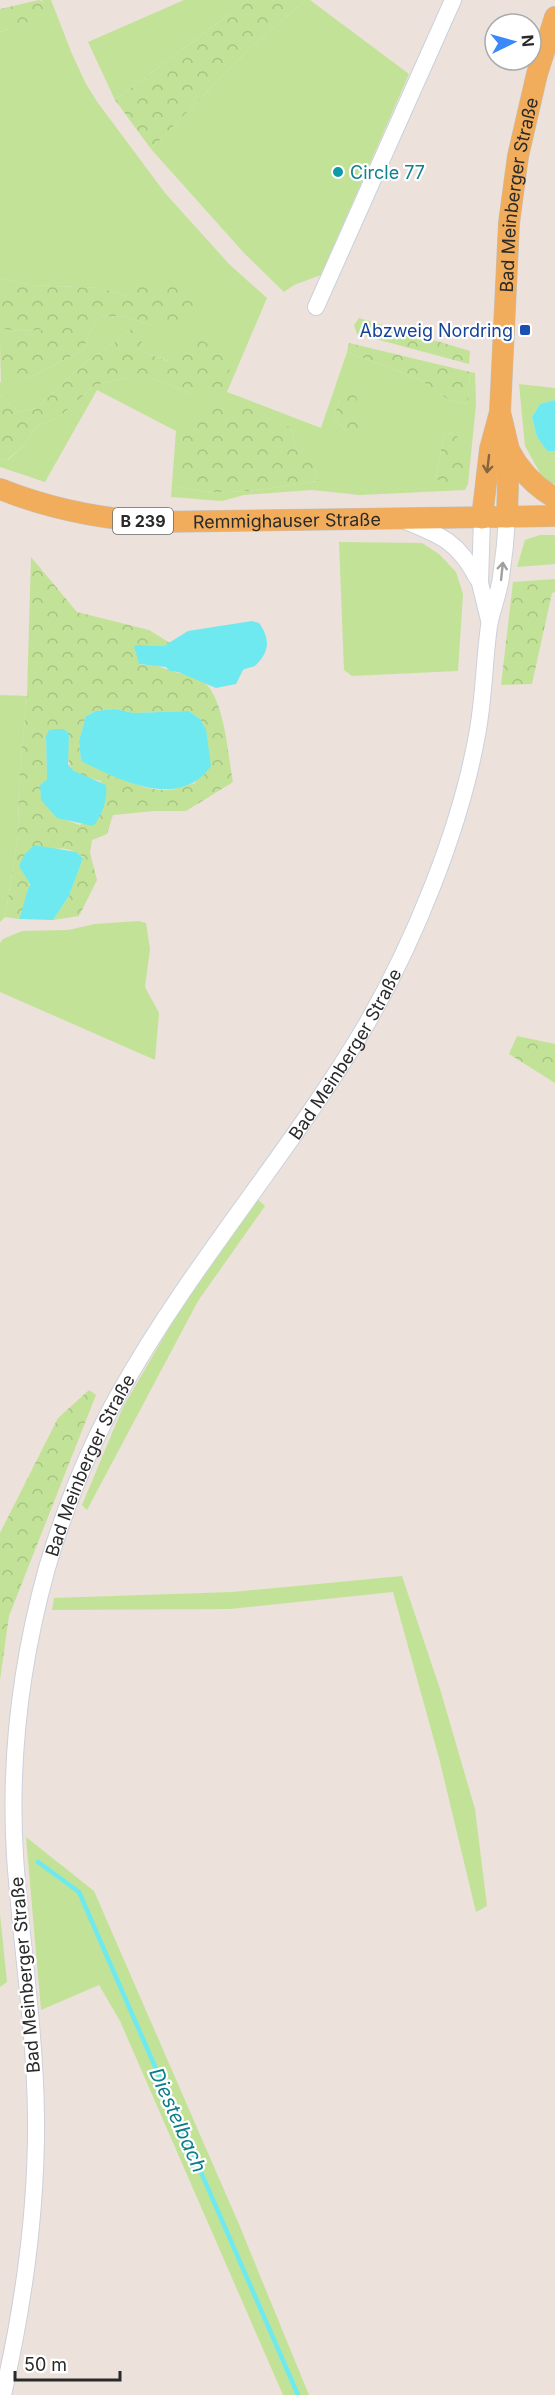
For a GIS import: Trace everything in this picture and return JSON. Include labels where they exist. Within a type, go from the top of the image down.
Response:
[{"type":"main road","name":"Bad Meinberger Straße","points":[[482,518],[490,449],[500,412],[509,223],[527,113],[555,17]]},
{"type":"main road","name":"Bad Meinberger Straße","points":[[500,412],[509,450],[507,517]]},
{"type":"main road","points":[[509,450],[518,468],[527,478],[555,498]]},
{"type":"main road","name":"Remmighauser Straße","points":[[0,489],[61,510],[116,520],[178,523],[507,517]]},
{"type":"main road","name":"B 239","points":[[507,517],[555,516]]},
{"type":"street","points":[[316,307],[453,0]]},
{"type":"street","name":"Bad Meinberger Straße","points":[[3,2395],[19,2322],[28,2263],[35,2204],[36,2156],[34,2066],[15,1857],[14,1752],[32,1630],[48,1566],[72,1494],[99,1431],[118,1395],[199,1268],[337,1071],[368,1022],[415,926],[453,830],[471,764],[477,735],[489,623],[501,580],[507,517]]},
{"type":"street","name":"Bad Meinberger Straße","points":[[482,518],[480,583],[489,623]]},
{"type":"street","points":[[399,519],[441,536],[460,550],[480,583]]},
{"type":"green space","points":[[39,0],[45,3],[45,16],[0,32],[0,9]]},
{"type":"green space","points":[[41,0],[51,0],[72,54],[98,103],[165,193],[229,264],[267,298],[227,392],[321,428],[347,352],[419,379],[449,400],[468,404],[470,372],[475,373],[476,405],[468,484],[465,490],[360,495],[312,490],[244,495],[222,501],[171,497],[176,431],[97,390],[45,482],[0,467],[0,458],[8,460],[24,445],[37,425],[57,419],[95,385],[130,377],[148,377],[193,394],[176,349],[170,362],[144,352],[130,329],[87,361],[37,408],[19,412],[0,395],[0,382],[31,377],[83,350],[99,317],[122,316],[154,326],[126,296],[101,288],[30,285],[0,278],[0,32],[9,29],[45,3]],"holes":[[[340,400],[354,442],[343,427],[333,419]],[[291,428],[295,447],[315,466],[318,481],[231,492],[179,487]],[[444,433],[455,434],[436,479]]]},
{"type":"green space","points":[[184,0],[248,0],[115,100],[88,42]]},
{"type":"green space","points":[[248,0],[306,0],[250,48],[151,149],[115,100]]},
{"type":"green space","points":[[306,0],[310,0],[409,74],[321,275],[294,285],[284,292],[244,253],[151,149],[250,48]]},
{"type":"green space","points":[[0,278],[30,285],[101,288],[126,296],[148,280],[189,289],[198,304],[191,319],[171,328],[154,326],[122,316],[99,317],[83,350],[31,377],[1,383],[0,347],[6,341],[46,329],[23,331],[0,329]]},
{"type":"green space","points":[[359,318],[470,351],[469,364],[357,334],[354,325]]},
{"type":"green space","points":[[51,328],[7,341],[0,347],[0,329],[23,331]]},
{"type":"green space","points":[[130,329],[141,339],[144,352],[169,362],[176,349],[194,337],[215,347],[230,369],[222,388],[193,394],[148,377],[130,377],[95,385],[57,419],[37,425],[24,445],[7,460],[0,458],[0,395],[19,412],[37,408],[87,361]]},
{"type":"green space","points":[[349,343],[470,372],[468,404],[449,400],[419,379],[347,352]]},
{"type":"green space","points":[[519,384],[555,388],[555,400],[540,404],[532,417],[537,437],[547,451],[555,451],[555,484],[544,480],[525,446]]},
{"type":"green space","points":[[354,393],[361,410],[363,428],[362,441],[354,443],[343,427],[333,419],[340,400]]},
{"type":"green space","points":[[235,402],[291,428],[295,447],[315,465],[318,481],[231,492],[179,487],[183,438],[190,421],[222,403]]},
{"type":"green space","points":[[444,433],[455,434],[467,448],[464,484],[448,485],[436,479]]},
{"type":"green space","points":[[540,535],[555,535],[555,564],[517,567],[525,540]]},
{"type":"green space","points":[[339,542],[422,543],[439,554],[456,572],[463,594],[458,671],[352,676],[344,670]]},
{"type":"green space","points":[[31,557],[77,612],[149,630],[170,643],[164,646],[138,645],[141,665],[158,666],[203,682],[218,704],[222,717],[233,782],[186,811],[113,815],[107,834],[92,840],[90,853],[97,880],[79,916],[53,920],[69,896],[83,857],[66,849],[58,849],[43,853],[19,866],[30,880],[26,903],[19,919],[5,917],[18,837],[19,781],[27,696]],"holes":[[[115,709],[134,713],[189,711],[200,719],[206,729],[195,783],[170,790],[152,789],[121,779],[81,761],[79,741],[86,716],[96,711]],[[46,736],[69,741],[68,759],[73,770],[101,781],[101,808],[95,816],[80,825],[57,816],[50,808],[40,785],[47,779]]]},
{"type":"green space","points":[[555,579],[555,592],[552,593],[532,684],[501,685],[513,582]]},
{"type":"green space","points":[[0,695],[27,696],[19,781],[18,837],[5,917],[0,922]]},
{"type":"green space","points":[[139,921],[146,923],[150,949],[145,987],[159,1013],[155,1060],[0,992],[0,943],[3,939],[22,931],[68,930],[95,924]]},
{"type":"green space","points":[[517,1036],[555,1044],[555,1083],[509,1054]]},
{"type":"green space","points":[[257,1199],[265,1206],[198,1301],[87,1510],[82,1505],[123,1407],[175,1318]]},
{"type":"green space","points":[[89,1390],[96,1395],[9,1616],[0,1680],[0,1533],[58,1418]]},
{"type":"green space","points":[[402,1576],[440,1689],[475,1809],[487,1906],[476,1912],[439,1758],[393,1592],[230,1609],[52,1610],[54,1598],[232,1592]]},
{"type":"green space","points":[[26,1837],[94,1891],[238,2222],[309,2395],[283,2395],[120,2021],[99,1985],[41,2010]]},
{"type":"green space","points":[[0,1914],[7,1982],[0,1987]]},
{"type":"water","points":[[555,400],[555,451],[547,451],[537,437],[532,417],[540,404]]},
{"type":"water","points":[[252,621],[259,623],[263,629],[267,639],[266,650],[256,665],[243,670],[236,684],[216,688],[178,672],[170,671],[166,667],[139,664],[134,646],[164,646],[188,631]]},
{"type":"water","points":[[115,709],[134,713],[189,711],[200,719],[206,729],[211,766],[198,779],[183,787],[166,789],[149,788],[131,783],[81,761],[79,741],[86,716],[96,711]]},
{"type":"water","points":[[64,729],[69,734],[68,764],[74,771],[106,785],[104,807],[93,826],[57,818],[41,800],[40,785],[47,779],[46,736],[49,730]]},
{"type":"water","points":[[34,845],[76,852],[83,858],[69,896],[53,920],[19,919],[30,884],[19,866],[24,855]]},
{"type":"waterway","name":"Diestelbach","points":[[38,1862],[79,1892],[298,2395]]},
{"type":"place","name":"Circle 77","points":[[338,172]]},
{"type":"place","name":"Abzweig Nordring","points":[[525,330]]}]
